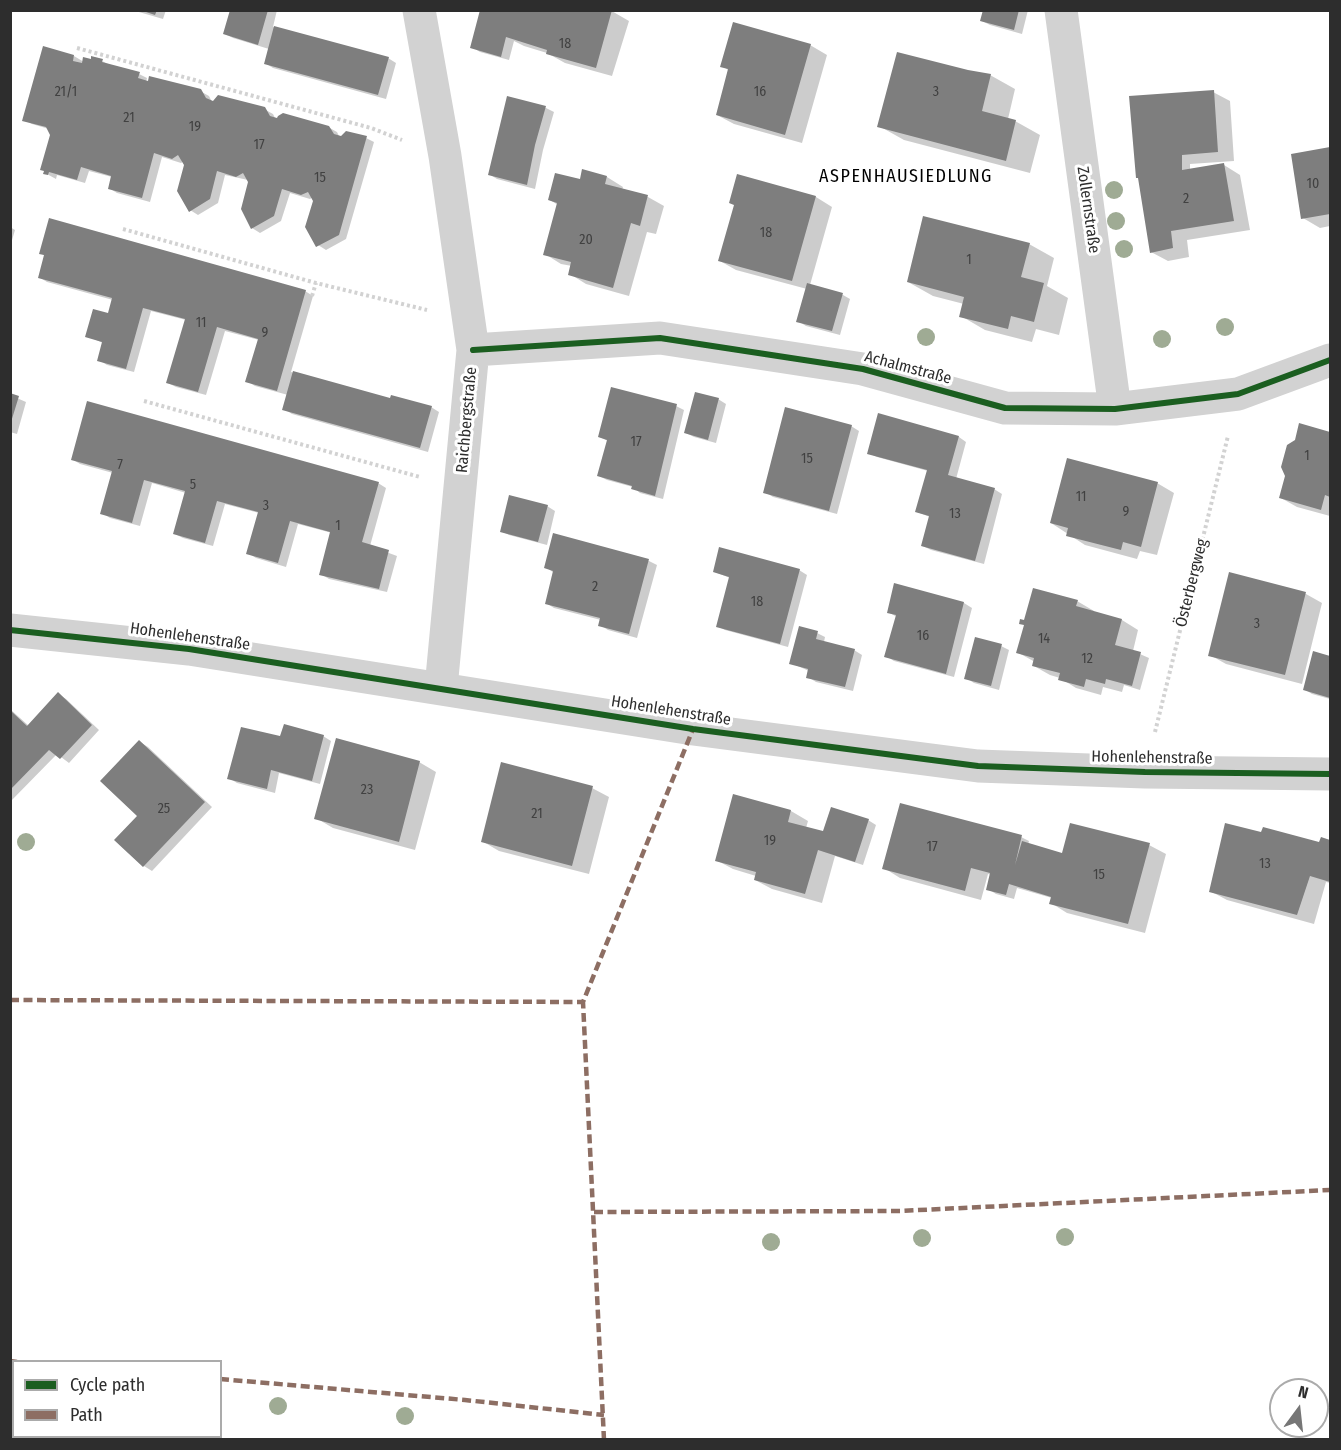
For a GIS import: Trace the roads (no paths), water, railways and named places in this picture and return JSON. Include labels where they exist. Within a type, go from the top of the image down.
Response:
[{"type":"street","name":"Raichbergstraße","points":[[419,10],[445,156],[471,335],[460,488],[441,688]]},
{"type":"street","name":"Zollernstraße","points":[[1061,10],[1115,409]]},
{"type":"street","name":"Achalmstraße","points":[[471,335],[660,338],[863,369],[1005,408],[1115,409],[1238,394],[1330,360]]},
{"type":"street","name":"Hohenlehenstraße","points":[[10,630],[189,649],[693,729],[978,766],[1145,772],[1330,774]]},
{"type":"district","name":"ASPENHAUSIEDLUNG","points":[[906,177]]}]
